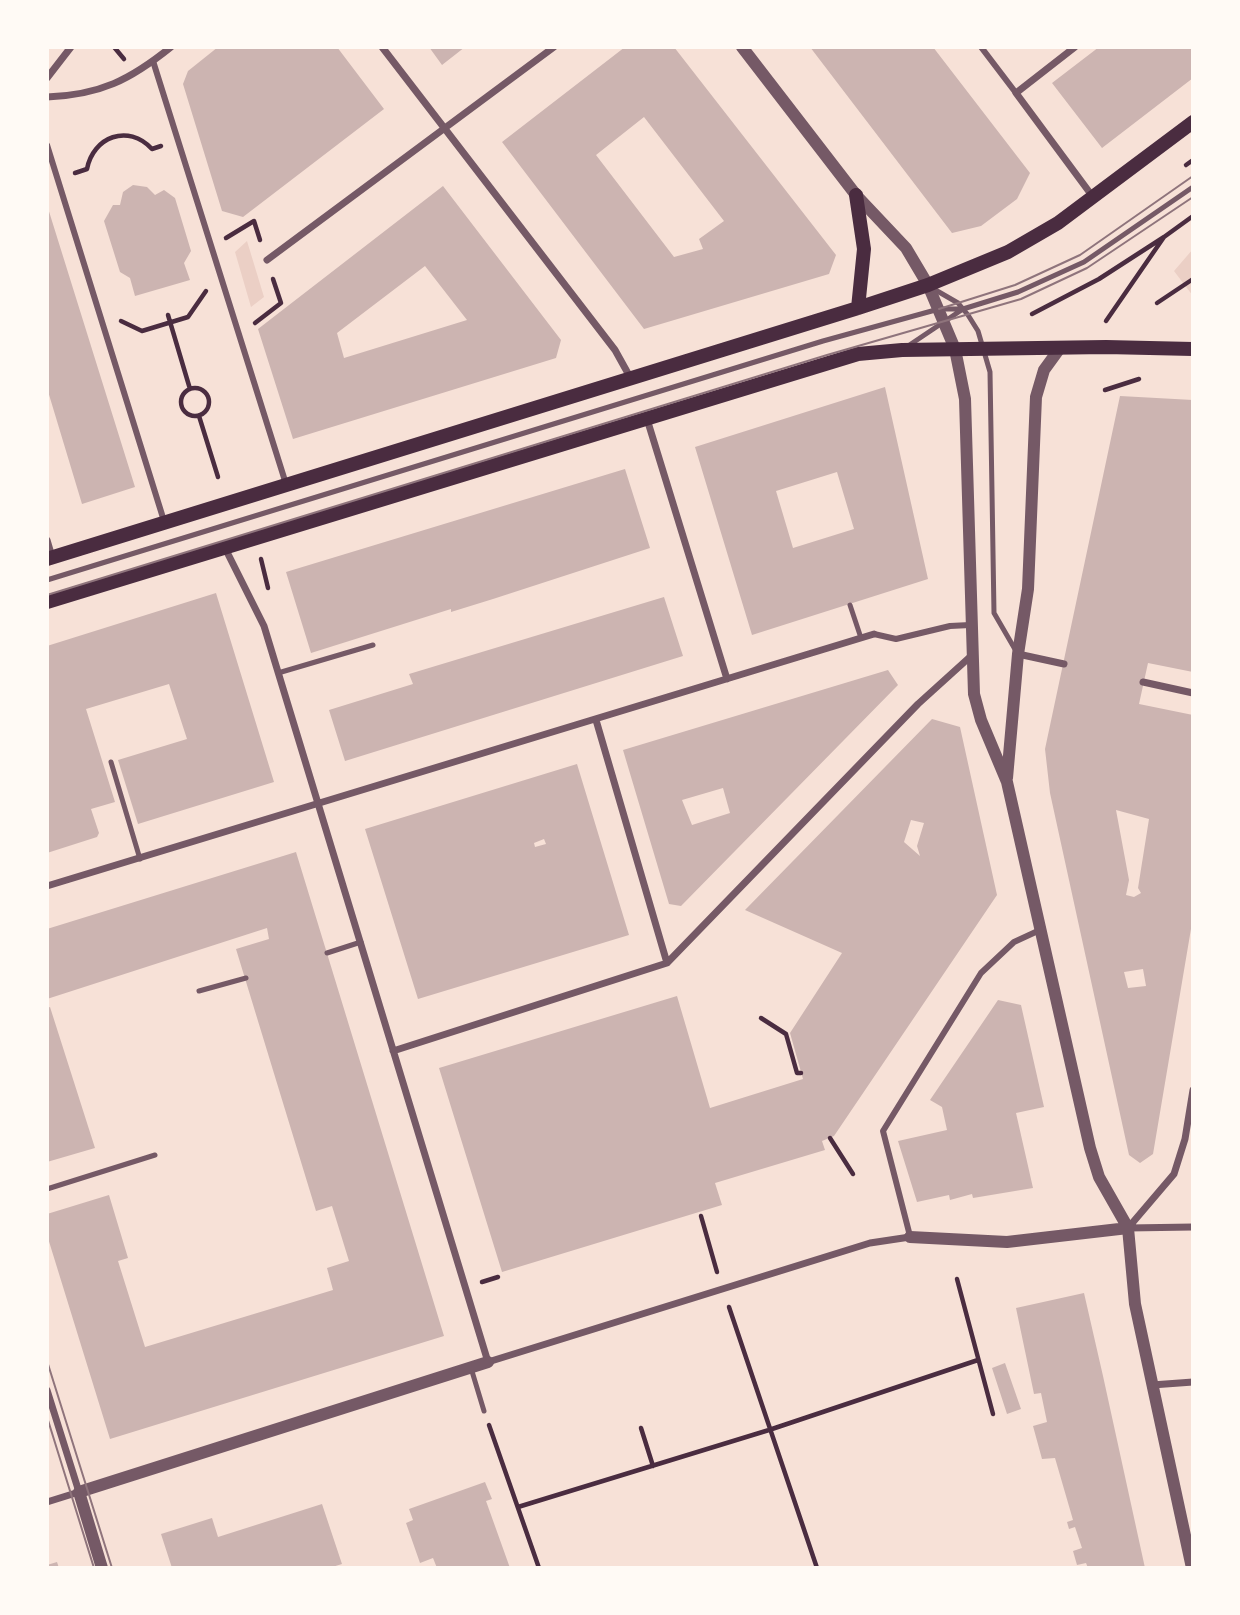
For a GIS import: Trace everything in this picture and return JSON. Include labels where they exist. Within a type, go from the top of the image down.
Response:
[{"type":"main road","points":[[50,558],[928,285],[1008,252],[1094,198],[1193,122]]},
{"type":"main road","points":[[856,195],[864,249],[858,308]]},
{"type":"main road","points":[[47,602],[858,354],[955,349],[1193,349]]},
{"type":"street","points":[[47,78],[71,47]]},
{"type":"street","points":[[47,97],[80,96],[109,87],[171,47]]},
{"type":"street","points":[[382,47],[615,350],[630,377]]},
{"type":"street","points":[[267,260],[554,47]]},
{"type":"street","points":[[742,47],[856,195],[906,248],[928,285],[955,349],[965,399],[974,694],[981,720],[1007,782],[1090,1148],[1099,1177],[1128,1228],[1135,1304],[1192,1568]]},
{"type":"street","points":[[981,47],[1094,198]]},
{"type":"street","points":[[1016,93],[1075,47]]},
{"type":"street","points":[[153,61],[181,140],[286,484]]},
{"type":"street","points":[[47,145],[164,522]]},
{"type":"street","points":[[1007,782],[1018,654],[1028,589],[1036,397],[1044,370],[1060,348]]},
{"type":"street","points":[[647,418],[727,679]]},
{"type":"street","points":[[47,540],[50,558]]},
{"type":"street","points":[[225,548],[264,626],[488,1362]]},
{"type":"street","points":[[47,886],[317,806],[874,634],[896,639],[950,626],[970,625]]},
{"type":"street","points":[[1018,654],[1064,664]]},
{"type":"street","points":[[393,1051],[667,963],[918,704],[971,656]]},
{"type":"street","points":[[1143,682],[1193,693]]},
{"type":"street","points":[[596,720],[667,963]]},
{"type":"street","points":[[910,1237],[883,1131],[981,973],[1014,942],[1040,930]]},
{"type":"street","points":[[1128,1228],[1174,1174],[1185,1139],[1193,1090]]},
{"type":"street","points":[[47,1502],[870,1243],[910,1237],[1007,1242],[1128,1228],[1193,1227]]},
{"type":"street","points":[[1151,1385],[1193,1382]]},
{"type":"street","points":[[47,1390],[102,1568]]},
{"type":"lane","points":[[47,580],[810,345],[939,309],[963,309],[1018,292],[1084,261],[1193,187]]},
{"type":"lane","points":[[928,285],[963,309],[978,331],[985,349],[993,398],[994,613],[1018,654]]},
{"type":"lane","points":[[902,350],[963,309]]},
{"type":"lane","points":[[850,605],[861,638]]},
{"type":"lane","points":[[278,673],[373,645]]},
{"type":"lane","points":[[111,762],[140,859]]},
{"type":"lane","points":[[327,953],[361,943]]},
{"type":"lane","points":[[199,991],[246,978]]},
{"type":"lane","points":[[47,1189],[155,1155]]},
{"type":"lane","points":[[470,1367],[485,1411]]},
{"type":"path","points":[[58,178],[86,169],[89,156],[105,139],[134,136],[152,149],[181,140]]},
{"type":"path","points":[[1186,165],[1193,160]]},
{"type":"path","points":[[1106,321],[1164,237],[1193,216]]},
{"type":"path","points":[[212,243],[231,237],[254,221]]},
{"type":"path","points":[[98,310],[142,331],[170,323],[188,317],[221,270]]},
{"type":"path","points":[[1157,303],[1193,279]]},
{"type":"path","points":[[241,334],[281,303]]},
{"type":"path","points":[[168,315],[190,389]]},
{"type":"path","points":[[1105,390],[1139,379]]},
{"type":"path","points":[[197,388],[209,396],[206,412],[199,416],[191,416],[182,407],[181,400],[190,389],[197,388]]},
{"type":"path","points":[[199,416],[218,477]]},
{"type":"path","points":[[761,1018],[786,1034],[797,1073],[801,1073]]},
{"type":"path","points":[[830,1138],[853,1174]]},
{"type":"path","points":[[957,1279],[993,1414]]},
{"type":"path","points":[[737,1332],[817,1568]]},
{"type":"path","points":[[518,1507],[769,1430],[978,1360]]},
{"type":"path","points":[[485,1411],[539,1568]]},
{"type":"path","points":[[641,1428],[653,1466]]},
{"type":"shaded area","points":[[247,241],[264,297],[251,307],[235,252]]},
{"type":"shaded area","points":[[1193,249],[1193,296],[1174,271]]},
{"type":"building","points":[[218,47],[337,47],[384,109],[243,217],[222,211],[183,84],[188,71]]},
{"type":"building","points":[[429,47],[465,47],[442,65]]},
{"type":"building","points":[[625,47],[674,47],[836,255],[829,274],[644,329],[502,142]],"holes":[[[644,117],[724,221],[699,239],[703,249],[674,257],[596,155]]]},
{"type":"building","points":[[810,47],[933,47],[1030,173],[1017,199],[981,226],[952,233]]},
{"type":"building","points":[[1099,47],[1193,47],[1193,78],[1102,148],[1052,83]]},
{"type":"building","points":[[133,185],[147,187],[155,195],[164,190],[175,198],[191,251],[184,263],[190,280],[135,296],[130,278],[120,272],[104,221],[113,205],[120,205],[123,192]]},
{"type":"building","points":[[443,186],[561,340],[556,358],[293,439],[258,329]],"holes":[[[425,266],[467,320],[344,358],[337,333]]]},
{"type":"building","points":[[47,205],[135,487],[82,504],[47,388]]},
{"type":"building","points":[[885,387],[928,579],[752,635],[695,447]],"holes":[[[837,472],[854,529],[793,548],[776,491]]]},
{"type":"building","points":[[1120,396],[1193,400],[1193,672],[1148,663],[1139,704],[1193,715],[1193,917],[1153,1154],[1140,1163],[1129,1155],[1050,793],[1045,749]],"holes":[[[1116,810],[1149,819],[1138,888],[1141,893],[1134,897],[1126,895],[1129,880]],[[1143,969],[1146,986],[1128,988],[1124,972]]]},
{"type":"building","points":[[625,469],[650,548],[493,599],[451,612],[451,609],[311,653],[286,572]]},
{"type":"building","points":[[216,593],[274,782],[138,824],[118,760],[187,739],[169,684],[86,709],[115,802],[91,809],[99,833],[97,837],[47,853],[47,646]]},
{"type":"building","points":[[664,597],[683,656],[345,761],[329,710],[413,684],[409,674]]},
{"type":"building","points":[[888,670],[898,685],[681,906],[669,904],[623,750]],"holes":[[[723,788],[730,813],[692,825],[682,800]]]},
{"type":"building","points":[[932,719],[960,727],[997,895],[834,1136],[822,1141],[825,1150],[715,1183],[722,1205],[502,1272],[439,1068],[677,996],[710,1108],[803,1079],[790,1033],[842,953],[745,910]],"holes":[[[911,820],[924,823],[917,846],[920,856],[904,842]]]},
{"type":"building","points":[[577,764],[629,935],[418,999],[365,829]],"holes":[[[544,839],[546,844],[535,847],[534,843]]]},
{"type":"building","points":[[296,852],[444,1336],[110,1439],[47,1235],[47,1214],[109,1195],[128,1258],[118,1261],[145,1347],[333,1290],[327,1268],[349,1261],[332,1206],[316,1211],[236,949],[269,939],[267,928],[47,999],[47,929]]},
{"type":"building","points":[[998,1000],[1021,1005],[1044,1107],[1016,1113],[1033,1188],[973,1198],[972,1194],[950,1200],[949,1195],[917,1202],[898,1141],[947,1130],[942,1107],[930,1100]]},
{"type":"building","points":[[50,1007],[95,1148],[47,1162],[47,1008]]},
{"type":"building","points":[[1084,1293],[1145,1568],[1088,1568],[1086,1563],[1077,1565],[1073,1551],[1082,1548],[1075,1527],[1069,1529],[1067,1522],[1073,1520],[1055,1458],[1042,1459],[1033,1426],[1047,1422],[1041,1393],[1034,1394],[1016,1308]]},
{"type":"building","points":[[1005,1363],[1021,1409],[1007,1414],[992,1368]]},
{"type":"building","points":[[485,1482],[492,1499],[486,1501],[510,1568],[437,1568],[433,1558],[420,1563],[406,1523],[413,1520],[409,1509]]},
{"type":"building","points":[[322,1504],[342,1564],[329,1568],[172,1568],[161,1534],[212,1518],[218,1537]]},
{"type":"building","points":[[57,1562],[59,1568],[47,1568],[47,1565]]},
{"type":"tram line","points":[[939,309],[1015,285],[1080,255],[1193,176]]},
{"type":"tram line","points":[[47,595],[827,355],[1021,299],[1087,268],[1193,197]]},
{"type":"tram line","points":[[47,1361],[112,1568]]},
{"type":"tram line","points":[[47,1417],[94,1568]]}]
